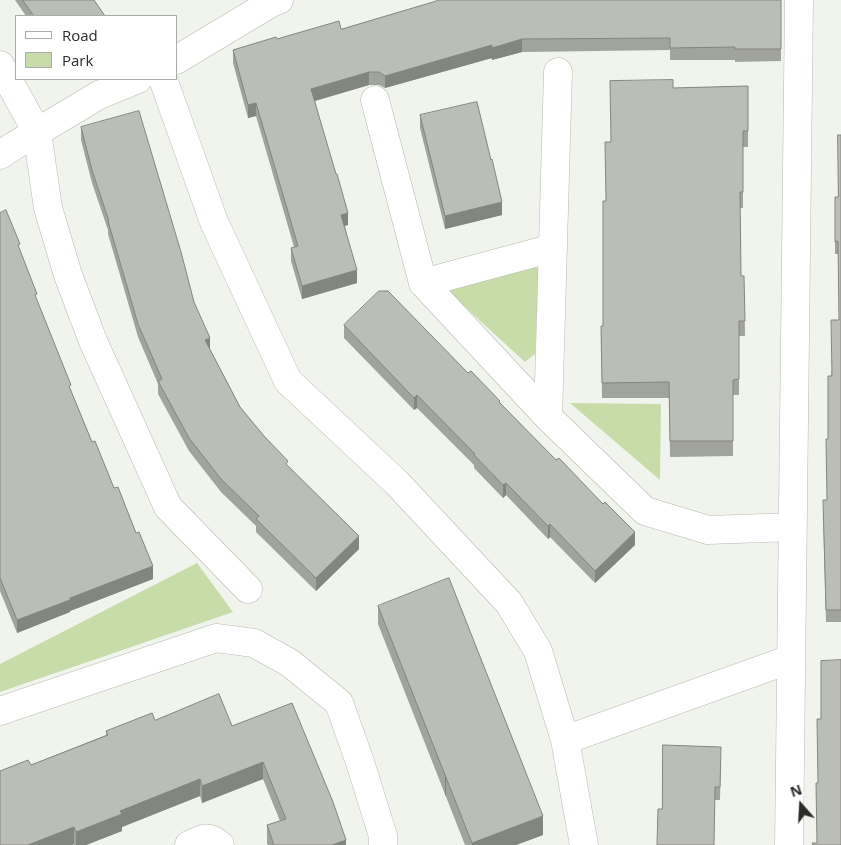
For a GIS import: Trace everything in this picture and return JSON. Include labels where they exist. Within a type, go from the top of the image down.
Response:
[{"type":"street","points":[[178,59],[271,3],[280,0]]},
{"type":"street","points":[[789,845],[799,0]]},
{"type":"street","points":[[0,65],[37,132],[48,208],[68,275],[93,341],[168,507],[248,589]]},
{"type":"street","points":[[548,417],[558,72]]},
{"type":"street","points":[[0,155],[99,95],[136,80]]},
{"type":"street","points":[[163,80],[214,222],[288,382],[397,483],[509,603],[538,651],[565,740],[584,845]]},
{"type":"street","points":[[375,100],[423,283],[548,417],[645,511],[708,530],[793,528]]},
{"type":"street","points":[[423,283],[553,248]]},
{"type":"street","points":[[0,711],[216,638],[254,643],[290,663],[340,703],[383,836],[383,845]]},
{"type":"street","points":[[565,740],[791,659]]},
{"type":"street","points":[[189,845],[206,838],[213,839],[220,845]]},
{"type":"green space","points":[[532,264],[539,270],[535,354],[525,362],[452,295],[449,283]]},
{"type":"green space","points":[[570,403],[661,404],[660,480]]},
{"type":"green space","points":[[197,563],[233,612],[0,692],[0,664]]},
{"type":"building","points":[[23,0],[94,0],[104,15],[33,15]]},
{"type":"building","points":[[440,0],[781,0],[781,49],[735,49],[735,47],[670,48],[670,38],[522,39],[492,48],[492,45],[385,76],[379,72],[369,72],[311,89],[348,213],[341,215],[357,270],[302,286],[291,248],[298,246],[256,103],[248,105],[233,50],[339,21],[341,29]]},
{"type":"building","points":[[673,80],[673,88],[748,86],[748,131],[743,131],[743,192],[740,192],[741,276],[744,276],[745,321],[739,321],[739,379],[733,380],[733,441],[670,441],[669,382],[602,383],[603,201],[606,201],[605,142],[611,142],[610,81]]},
{"type":"building","points":[[477,102],[502,202],[445,216],[420,115]]},
{"type":"building","points":[[139,111],[194,302],[210,338],[205,340],[240,407],[288,461],[286,464],[359,536],[316,578],[256,519],[259,516],[221,479],[189,438],[158,381],[162,379],[138,324],[81,127]]},
{"type":"building","points":[[838,135],[841,135],[841,610],[826,610],[823,500],[827,500],[826,439],[828,439],[828,376],[832,376],[831,320],[839,320],[838,241],[835,242],[835,197],[838,197]]},
{"type":"building","points":[[6,210],[20,244],[18,245],[37,294],[35,295],[92,442],[95,441],[114,488],[118,487],[136,533],[139,532],[153,566],[17,620],[0,578],[0,213]]},
{"type":"building","points":[[379,291],[388,291],[468,373],[471,371],[556,460],[559,458],[603,504],[605,502],[635,532],[595,571],[550,524],[548,526],[506,483],[503,485],[417,395],[414,398],[344,325]]},
{"type":"building","points":[[449,578],[543,816],[472,843],[378,606]]},
{"type":"building","points":[[841,660],[841,845],[813,845],[812,843],[817,843],[817,719],[821,719],[821,661]]},
{"type":"building","points":[[219,694],[232,726],[292,703],[333,802],[346,840],[332,845],[274,845],[267,825],[286,819],[263,762],[202,786],[200,779],[120,811],[122,814],[76,832],[74,827],[28,845],[0,845],[0,771],[28,760],[31,765],[108,735],[106,731],[152,713],[155,720]]},
{"type":"building","points":[[663,745],[721,747],[720,787],[715,787],[714,845],[657,845],[658,809],[662,809]]}]
